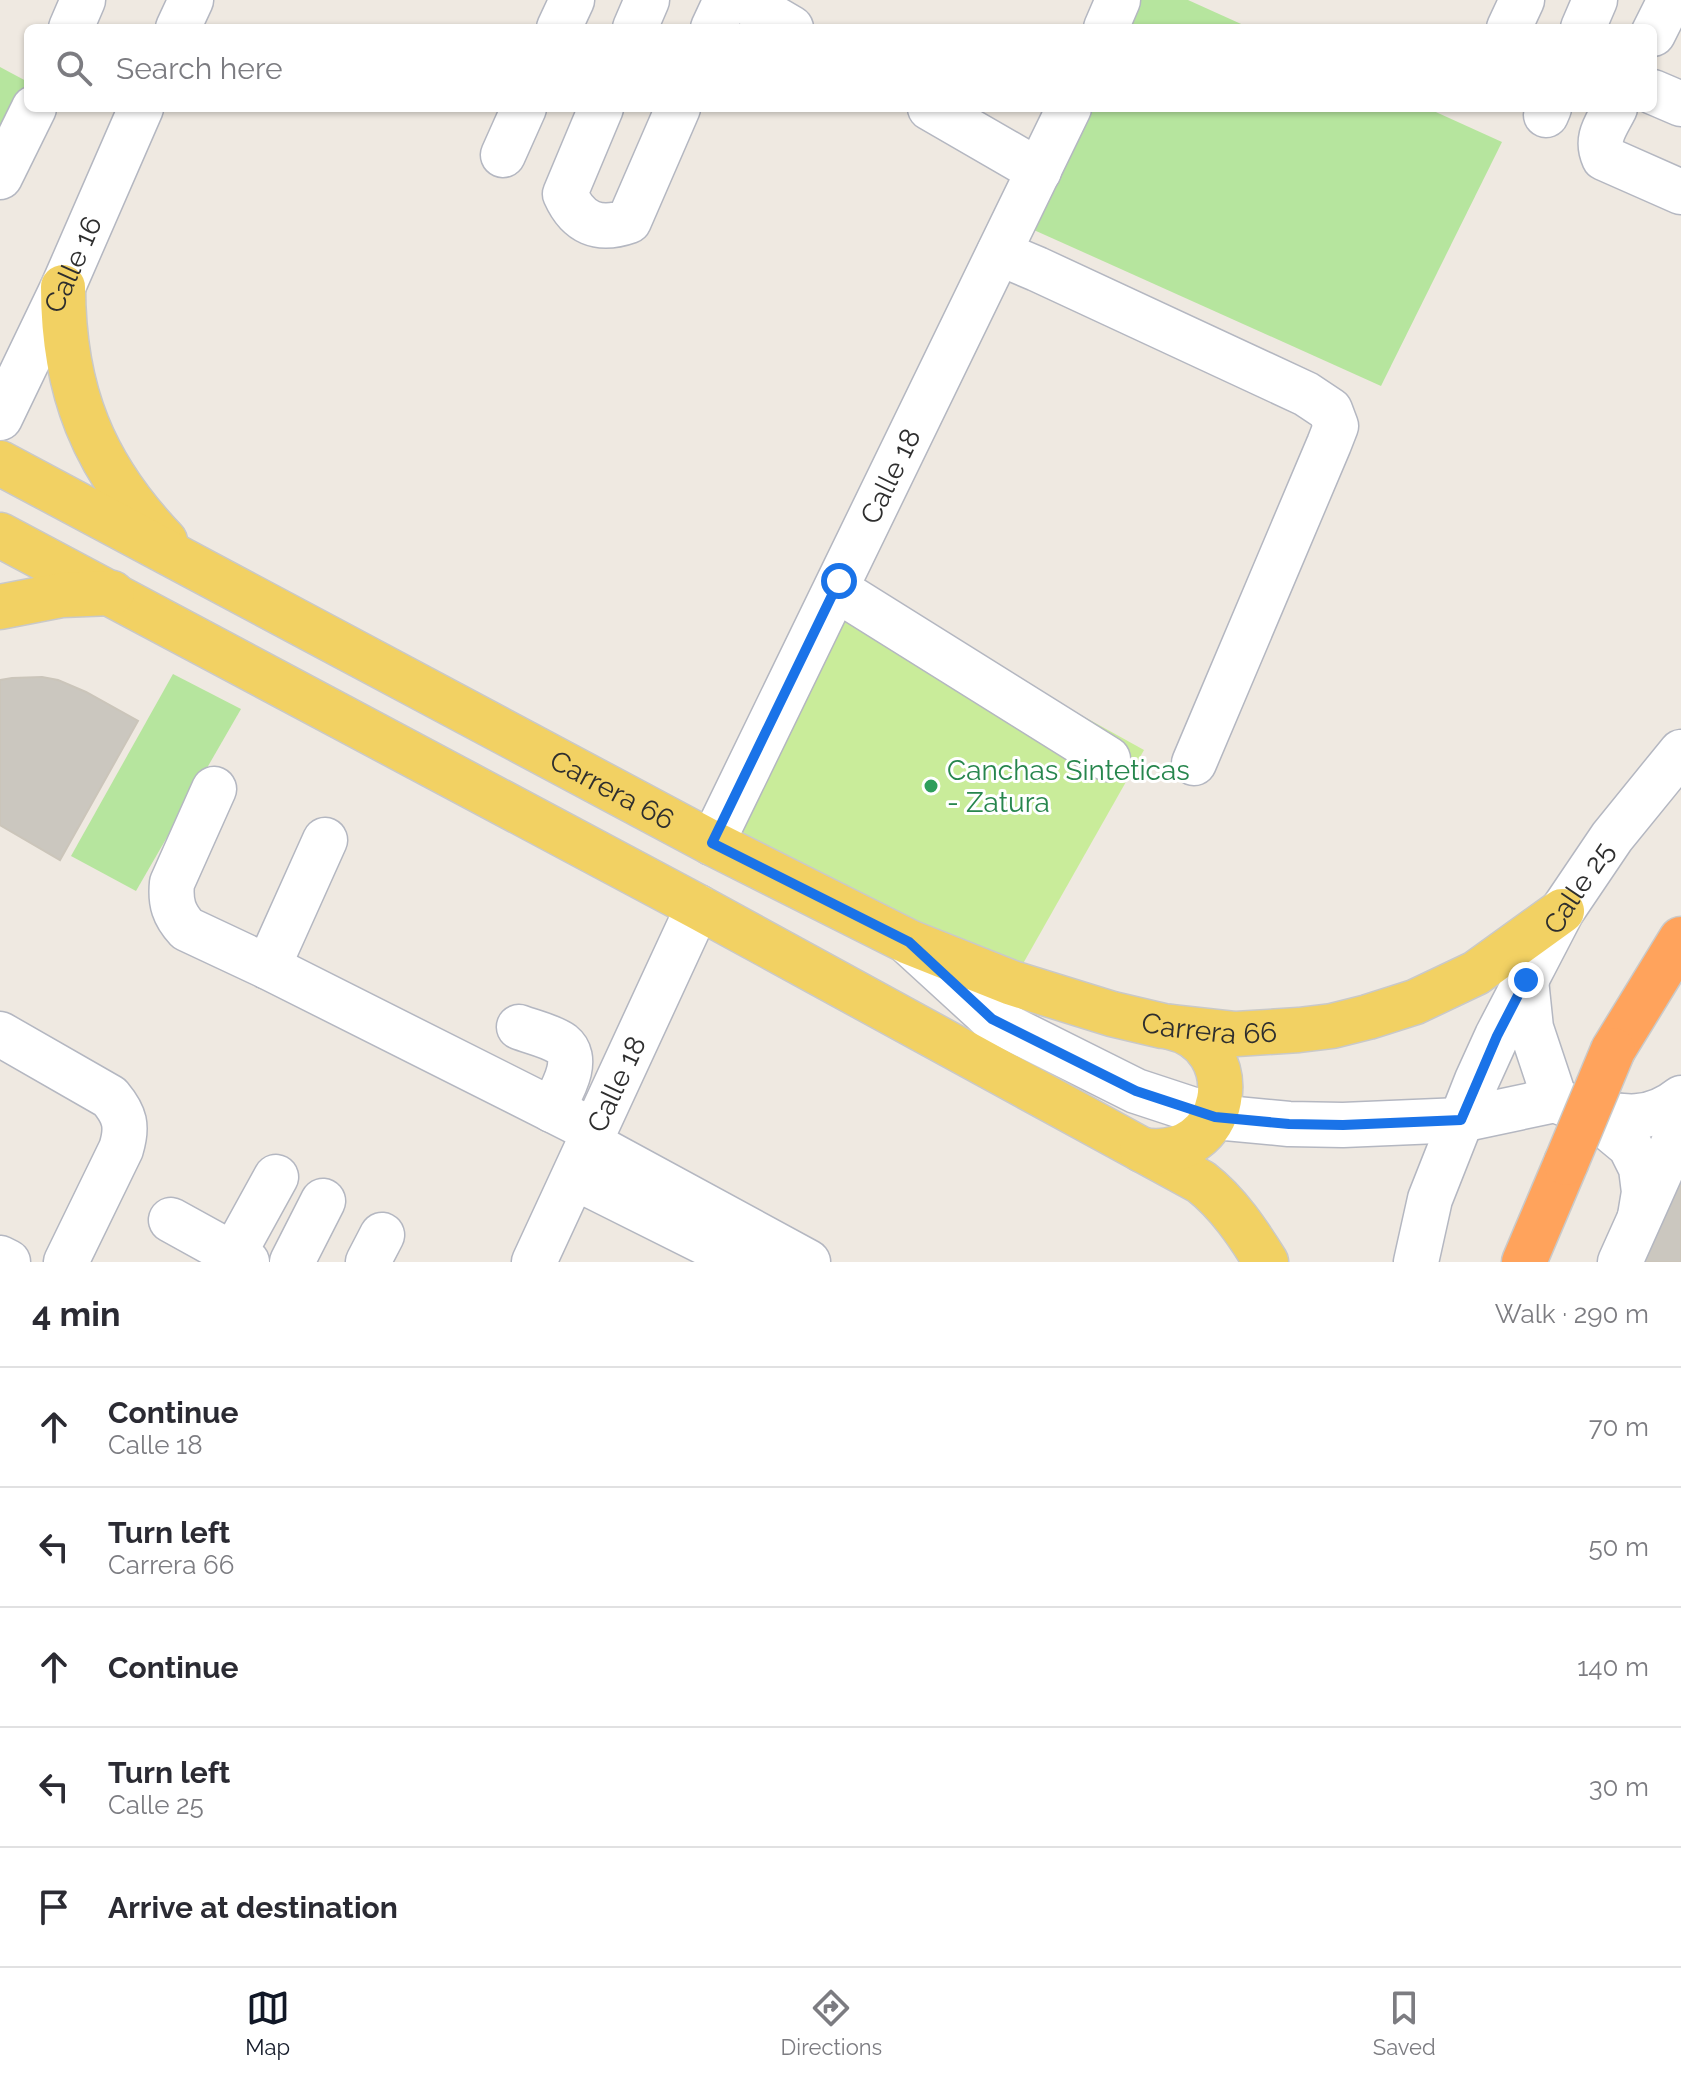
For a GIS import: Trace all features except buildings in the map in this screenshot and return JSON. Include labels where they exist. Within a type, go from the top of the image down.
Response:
[{"type":"highway","points":[[1524,1262],[1613,1050],[1681,939]]},
{"type":"main road","points":[[63,287],[63,323],[70,373],[95,445],[136,510],[169,545],[203,573]]},
{"type":"main road","name":"Carrera 66","points":[[0,463],[712,843],[909,942],[1012,983],[1112,1014],[1163,1026],[1236,1034],[1332,1026],[1415,1002],[1476,973],[1562,911]]},
{"type":"main road","points":[[0,535],[698,907],[1201,1182],[1242,1226],[1266,1262]]},
{"type":"main road","points":[[0,607],[37,598],[113,593]]},
{"type":"main road","points":[[1142,1150],[1166,1151],[1188,1144],[1207,1129],[1215,1117],[1220,1089],[1219,1073],[1204,1046],[1178,1029],[1163,1026]]},
{"type":"street","points":[[73,24],[83,0]]},
{"type":"street","points":[[180,24],[191,0]]},
{"type":"street","points":[[561,24],[572,0]]},
{"type":"street","points":[[637,24],[647,0]]},
{"type":"street","points":[[715,24],[726,0]]},
{"type":"street","points":[[743,0],[784,24]]},
{"type":"street","points":[[1108,24],[1118,0]]},
{"type":"street","points":[[1511,24],[1522,0]]},
{"type":"street","points":[[1585,24],[1595,0]]},
{"type":"street","points":[[1657,26],[1670,0]]},
{"type":"street","points":[[1657,94],[1681,104]]},
{"type":"street","points":[[0,177],[32,112]]},
{"type":"street","name":"Calle 16","points":[[0,418],[63,287],[139,112]]},
{"type":"street","points":[[503,155],[522,112]]},
{"type":"street","points":[[599,112],[565,194],[579,216],[603,226],[629,221],[676,112]]},
{"type":"street","points":[[937,112],[1039,171]]},
{"type":"street","name":"Calle 18","points":[[712,843],[1067,112]]},
{"type":"street","points":[[1613,112],[1601,135],[1599,148],[1604,158],[1681,192]]},
{"type":"street","points":[[999,253],[1306,394],[1330,410],[1336,426],[1194,763]]},
{"type":"street","points":[[836,589],[1108,759]]},
{"type":"street","name":"Calle 25","points":[[1416,1262],[1430,1199],[1497,1036],[1526,980],[1562,911],[1612,837],[1681,752]]},
{"type":"street","points":[[214,789],[172,883],[170,896],[173,908],[178,920],[187,929],[552,1110],[586,1150],[744,1262]]},
{"type":"street","points":[[268,967],[325,840]]},
{"type":"street","name":"Calle 18","points":[[534,1262],[698,907]]},
{"type":"street","points":[[909,942],[992,1019],[1136,1091],[1215,1117],[1343,1125],[1461,1120],[1568,1105],[1638,1118],[1660,1112],[1681,1098]]},
{"type":"street","points":[[1526,980],[1531,1028],[1568,1105],[1601,1122],[1630,1146],[1641,1168],[1644,1192],[1640,1216]]},
{"type":"street","points":[[873,1002],[992,1019]]},
{"type":"street","points":[[519,1027],[560,1043],[570,1056],[569,1071],[552,1110]]},
{"type":"street","points":[[0,1034],[110,1097],[125,1121],[126,1135],[121,1149],[66,1262]]},
{"type":"street","points":[[1620,1262],[1681,1126]]},
{"type":"street","points":[[586,1150],[808,1262]]},
{"type":"street","points":[[171,1220],[240,1258],[276,1177]]},
{"type":"street","points":[[292,1262],[323,1201]]},
{"type":"street","points":[[0,1258],[8,1262]]},
{"type":"green space","points":[[1118,0],[1188,0],[1241,24],[1108,24]]},
{"type":"green space","points":[[0,67],[24,80],[26,112],[0,177]]},
{"type":"green space","points":[[1067,112],[1436,112],[1502,142],[1381,386],[1014,221]]},
{"type":"green space","name":"Canchas Sinteticas - Zatura","points":[[839,581],[1144,750],[1012,983],[712,844]]},
{"type":"green space","points":[[173,674],[241,709],[136,891],[71,856]]},
{"type":"place","name":"Canchas Sinteticas - Zatura","points":[[931,786]]},
{"type":"route","points":[[839,581],[712,843],[909,942],[992,1019],[1136,1091],[1215,1117],[1343,1125],[1461,1120],[1497,1036],[1526,980]]}]
